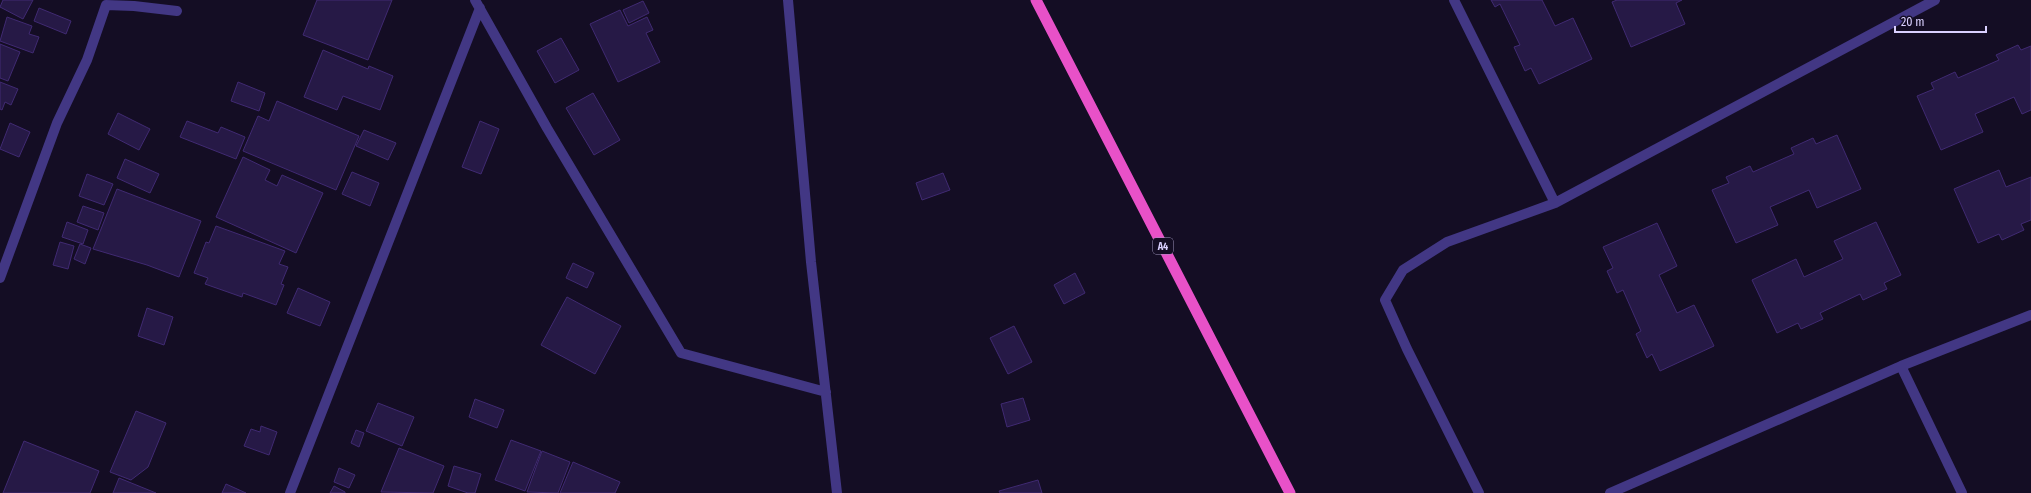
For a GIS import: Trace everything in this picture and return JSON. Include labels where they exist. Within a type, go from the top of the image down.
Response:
[{"type":"highway","name":"A4","points":[[1036,0],[1290,493]]},
{"type":"street","points":[[788,0],[811,262],[836,493]]},
{"type":"street","points":[[1454,0],[1555,202]]},
{"type":"street","points":[[1479,493],[1407,350],[1385,300],[1403,270],[1447,242],[1555,202],[1934,0]]},
{"type":"street","points":[[478,4],[547,128],[681,353],[826,392]]},
{"type":"street","points":[[290,493],[478,4]]},
{"type":"street","points":[[0,278],[57,123],[86,60],[106,5],[134,6],[177,11]]},
{"type":"street","points":[[1610,493],[1901,366],[2031,315]]},
{"type":"street","points":[[1901,366],[1962,493]]},
{"type":"building","points":[[3,0],[33,0],[23,19],[0,7]]},
{"type":"building","points":[[317,0],[392,0],[368,60],[303,35]]},
{"type":"building","points":[[1491,0],[1542,0],[1555,26],[1573,18],[1592,59],[1539,84],[1531,68],[1525,71],[1514,47],[1520,45],[1500,4],[1495,7]]},
{"type":"building","points":[[1617,0],[1682,0],[1676,3],[1685,24],[1631,47],[1612,2]]},
{"type":"building","points":[[643,1],[649,13],[629,23],[623,10]]},
{"type":"building","points":[[39,8],[71,21],[66,34],[34,21]]},
{"type":"building","points":[[620,10],[628,26],[647,17],[653,30],[646,33],[660,62],[618,82],[590,24]]},
{"type":"building","points":[[7,17],[32,26],[29,34],[39,37],[33,53],[0,41]]},
{"type":"building","points":[[561,38],[579,70],[555,83],[537,51]]},
{"type":"building","points":[[0,44],[20,52],[8,81],[0,78]]},
{"type":"building","points":[[2018,45],[2021,50],[2031,46],[2031,110],[2022,114],[2014,97],[1975,114],[1983,132],[1941,150],[1917,96],[1934,89],[1931,83],[1955,72],[1958,78],[1999,60],[1996,55]]},
{"type":"building","points":[[323,50],[368,69],[369,66],[393,76],[380,110],[343,96],[337,110],[304,97]]},
{"type":"building","points":[[0,82],[18,89],[11,105],[5,102],[2,110],[0,109]]},
{"type":"building","points":[[238,82],[265,93],[259,111],[231,101]]},
{"type":"building","points":[[593,93],[620,140],[594,155],[566,108]]},
{"type":"building","points":[[277,101],[359,136],[336,190],[243,151],[258,116],[269,121]]},
{"type":"building","points":[[118,113],[150,129],[139,150],[108,134]]},
{"type":"building","points":[[187,121],[218,133],[221,127],[245,137],[236,159],[180,137]]},
{"type":"building","points":[[480,121],[499,129],[481,174],[462,167]]},
{"type":"building","points":[[10,123],[30,132],[19,157],[0,149]]},
{"type":"building","points":[[364,130],[396,143],[388,160],[356,146]]},
{"type":"building","points":[[1837,135],[1861,189],[1817,208],[1809,190],[1770,207],[1778,225],[1736,243],[1712,190],[1729,183],[1726,177],[1750,166],[1753,172],[1794,154],[1791,148],[1813,138],[1816,144]]},
{"type":"building","points":[[243,157],[270,170],[265,180],[277,186],[282,175],[323,193],[296,253],[216,217]]},
{"type":"building","points":[[125,159],[159,174],[150,193],[117,178]]},
{"type":"building","points":[[1999,170],[2006,187],[2031,177],[2031,220],[2021,224],[2024,230],[2002,240],[1999,234],[1978,243],[1954,189]]},
{"type":"building","points":[[352,172],[379,183],[370,206],[342,194]]},
{"type":"building","points":[[943,173],[950,190],[922,200],[916,183]]},
{"type":"building","points":[[87,174],[113,184],[104,205],[79,196]]},
{"type":"building","points":[[117,189],[201,221],[179,277],[147,265],[93,249]]},
{"type":"building","points":[[83,206],[104,213],[98,230],[77,222]]},
{"type":"building","points":[[67,222],[88,230],[83,244],[62,237]]},
{"type":"building","points":[[1876,222],[1901,275],[1884,283],[1887,289],[1863,300],[1860,294],[1820,313],[1823,319],[1801,329],[1798,323],[1777,333],[1752,280],[1796,259],[1804,277],[1843,259],[1834,241]]},
{"type":"building","points":[[1657,223],[1677,266],[1659,275],[1677,313],[1694,305],[1714,346],[1660,371],[1652,354],[1647,358],[1636,334],[1641,331],[1623,290],[1617,293],[1607,271],[1613,268],[1603,247]]},
{"type":"building","points":[[216,226],[285,251],[279,264],[288,267],[281,284],[284,285],[276,305],[243,293],[242,297],[205,284],[208,278],[194,273],[206,242],[209,243]]},
{"type":"building","points":[[60,242],[74,246],[68,269],[53,265]]},
{"type":"building","points":[[80,244],[91,248],[85,264],[74,259]]},
{"type":"building","points":[[573,263],[594,273],[587,288],[566,278]]},
{"type":"building","points":[[1075,273],[1085,293],[1064,304],[1054,285]]},
{"type":"building","points":[[298,288],[330,302],[320,326],[287,313]]},
{"type":"building","points":[[567,297],[621,326],[595,374],[541,345]]},
{"type":"building","points":[[147,308],[173,317],[164,345],[138,336]]},
{"type":"building","points":[[1014,326],[1032,362],[1008,374],[990,338]]},
{"type":"building","points":[[1023,398],[1030,420],[1007,427],[1001,404]]},
{"type":"building","points":[[475,399],[504,410],[497,428],[469,417]]},
{"type":"building","points":[[378,403],[414,417],[402,446],[366,431]]},
{"type":"building","points":[[136,411],[166,423],[148,467],[131,480],[110,472]]},
{"type":"building","points":[[261,426],[277,432],[269,455],[244,446],[251,429],[260,432]]},
{"type":"building","points":[[356,430],[364,433],[359,447],[351,443]]},
{"type":"building","points":[[511,440],[541,451],[525,491],[495,480]]},
{"type":"building","points":[[24,441],[99,471],[90,493],[3,493]]},
{"type":"building","points":[[399,448],[444,466],[433,493],[381,492]]},
{"type":"building","points":[[542,451],[570,462],[558,493],[527,492]]},
{"type":"building","points":[[573,462],[620,482],[615,493],[560,493]]},
{"type":"building","points":[[454,466],[481,474],[475,493],[468,493],[448,486]]},
{"type":"building","points":[[339,468],[355,475],[349,488],[334,482]]},
{"type":"building","points":[[119,478],[156,493],[113,493]]},
{"type":"building","points":[[1038,480],[1042,493],[1000,493],[999,491]]},
{"type":"building","points":[[226,484],[246,493],[222,493]]},
{"type":"building","points":[[334,486],[345,492],[345,493],[330,493]]}]
